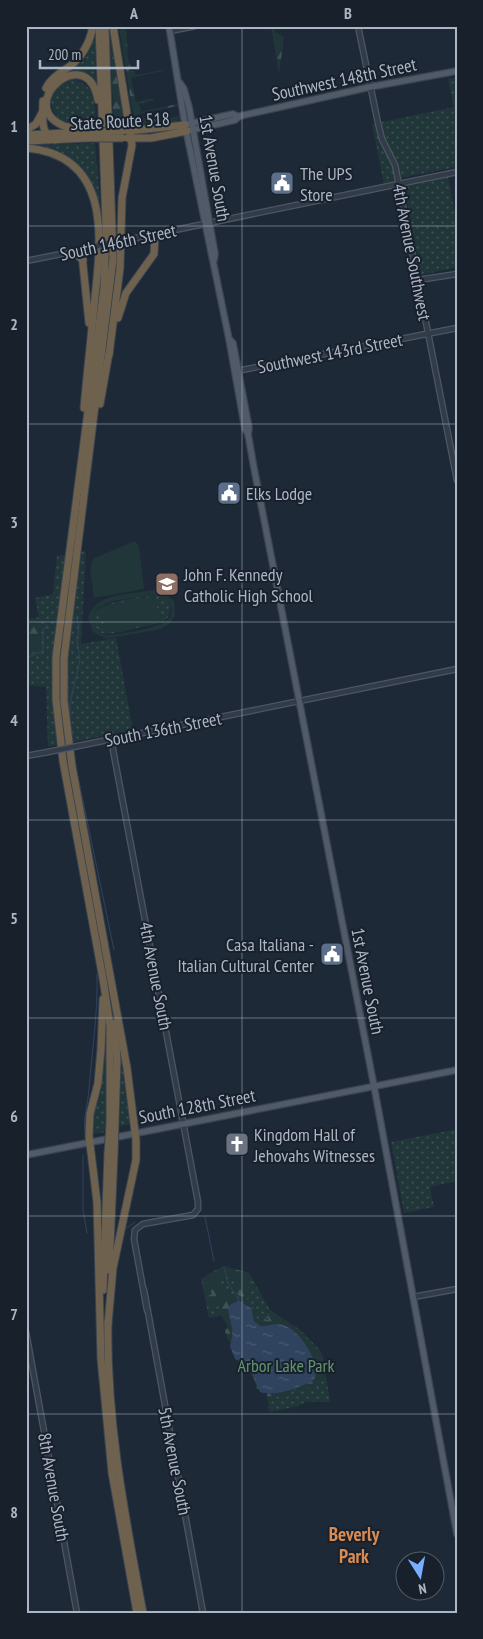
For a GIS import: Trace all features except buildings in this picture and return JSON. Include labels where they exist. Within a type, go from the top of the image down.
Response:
[{"type":"highway","points":[[55,140],[46,134],[43,110],[44,93],[48,83],[82,54],[92,26]]},
{"type":"highway","points":[[99,26],[106,234],[104,288],[80,460],[56,657],[56,699],[62,761],[103,979],[110,1043],[112,1123]]},
{"type":"highway","points":[[105,26],[113,259],[64,658],[64,701],[72,766],[111,974],[136,1134],[136,1160],[113,1268],[108,1324]]},
{"type":"highway","points":[[86,482],[109,355],[120,268],[122,198],[131,134],[113,26]]},
{"type":"highway","points":[[87,133],[62,125],[50,112],[47,97],[58,80],[72,75],[82,77],[91,83],[96,91],[102,123]]},
{"type":"highway","points":[[26,130],[39,122],[43,110]]},
{"type":"highway","name":"State Route 518","points":[[87,133],[161,136],[189,127]]},
{"type":"highway","name":"State Route 518","points":[[26,141],[55,140],[87,133],[109,132],[123,134]]},
{"type":"highway","points":[[26,135],[87,133]]},
{"type":"highway","points":[[26,148],[53,154],[71,164],[89,185],[96,203],[99,254],[80,460]]},
{"type":"highway","points":[[109,355],[123,299],[132,284],[152,260],[156,248],[155,235]]},
{"type":"highway","points":[[88,248],[83,253],[82,260],[88,316],[89,354]]},
{"type":"highway","points":[[67,253],[77,255],[82,260]]},
{"type":"highway","points":[[111,974],[117,1061],[112,1123],[107,1353],[111,1417],[119,1477],[143,1613]]},
{"type":"highway","points":[[103,979],[101,1049],[98,1083],[90,1114],[90,1143],[97,1202],[101,1340],[112,1474],[137,1613]]},
{"type":"highway","points":[[101,1340],[111,1153]]},
{"type":"main road","name":"1st Avenue South","points":[[169,29],[180,83],[178,89],[189,127],[207,224],[215,254],[214,260],[229,339],[233,342],[236,372],[249,428],[248,434],[374,1086],[457,1534]]},
{"type":"main road","name":"Southwest 148th Street","points":[[189,127],[233,114],[237,116],[370,87],[457,71]]},
{"type":"main road","name":"South 128th Street","points":[[26,1155],[457,1070]]},
{"type":"street","points":[[169,29],[195,26]]},
{"type":"street","name":"4th Avenue Southwest","points":[[358,26],[382,139],[395,165],[457,480]]},
{"type":"street","name":"South 146th Street","points":[[26,261],[457,172]]},
{"type":"street","points":[[418,280],[457,274]]},
{"type":"street","name":"Southwest 143rd Street","points":[[236,372],[457,328]]},
{"type":"street","name":"South 136th Street","points":[[26,756],[457,669]]},
{"type":"street","name":"4th Avenue South","points":[[111,739],[198,1202],[196,1213],[143,1224],[135,1230]]},
{"type":"street","name":"5th Avenue South","points":[[135,1230],[134,1239],[142,1286],[146,1298],[204,1613]]},
{"type":"street","points":[[413,1297],[457,1289]]},
{"type":"street","name":"8th Avenue South","points":[[26,1332],[78,1613]]},
{"type":"green space","points":[[109,26],[126,127],[114,127]]},
{"type":"green space","points":[[119,26],[126,26],[128,59],[131,68],[128,71],[134,71],[136,75],[170,69],[131,78],[136,102],[153,98],[154,100],[139,104],[141,112],[177,104],[177,106],[139,114],[139,117],[160,120],[179,116],[179,120],[175,123],[159,126],[138,125],[134,121]]},
{"type":"green space","points":[[271,26],[274,26],[275,32],[284,37],[279,74]]},
{"type":"green space","points":[[95,34],[96,86],[80,76],[62,75],[81,58]]},
{"type":"green space","points":[[457,77],[457,167],[405,177],[384,184],[372,124],[454,107],[448,79]]},
{"type":"green space","points":[[73,79],[87,86],[94,97],[96,127],[71,124],[59,119],[55,114],[50,97],[60,81]]},
{"type":"green space","points":[[95,143],[100,200],[98,202],[88,180],[74,164],[55,153],[32,145]]},
{"type":"green space","points":[[448,177],[457,224],[457,267],[421,275],[405,189],[407,186]]},
{"type":"green space","points":[[135,541],[139,546],[144,589],[94,598],[90,568],[94,558]]},
{"type":"green space","points":[[86,551],[81,644],[116,638],[133,730],[48,747],[46,687],[26,685],[26,620],[39,617],[35,598],[53,594],[57,556]]},
{"type":"green space","points":[[153,590],[163,591],[174,601],[175,616],[169,624],[161,629],[106,639],[93,632],[88,618],[91,610],[97,604],[115,596]],"holes":[[[154,595],[160,596],[168,602],[171,611],[168,620],[163,623],[111,635],[100,633],[96,629],[93,621],[94,614],[101,606],[120,600]]]},
{"type":"green space","points":[[154,595],[164,598],[170,604],[170,613],[164,622],[111,634],[101,633],[93,623],[93,615],[99,609],[109,604]]},
{"type":"green space","points":[[155,596],[160,622],[106,633],[101,607]]},
{"type":"green space","points":[[38,620],[41,647],[38,652],[26,656],[26,622]]},
{"type":"green space","points":[[106,1022],[106,1132],[94,1134],[93,1121],[100,1084]]},
{"type":"green space","points":[[121,1048],[131,1124],[120,1126]]},
{"type":"green space","points":[[457,1129],[457,1181],[430,1187],[434,1207],[404,1213],[391,1142]]},
{"type":"green space","name":"Arbor Lake Park","points":[[224,1266],[249,1273],[270,1310],[299,1329],[320,1350],[323,1357],[330,1402],[305,1402],[299,1406],[269,1412],[267,1394],[257,1389],[248,1365],[235,1359],[230,1346],[232,1342],[229,1314],[209,1318],[201,1279]]},
{"type":"green space","points":[[224,1266],[249,1273],[251,1282],[248,1286],[251,1294],[248,1298],[240,1297],[235,1291],[235,1285],[239,1283],[238,1279],[223,1277],[218,1279],[218,1284],[222,1290],[237,1297],[238,1301],[228,1310],[232,1325],[232,1342],[228,1341],[225,1331],[228,1327],[220,1313],[222,1307],[206,1302],[205,1297],[212,1294],[210,1290],[203,1287],[202,1282],[206,1280],[206,1275]]},
{"type":"green space","points":[[252,1306],[258,1321],[262,1317],[267,1320],[269,1319],[267,1313],[270,1310],[304,1336],[312,1348],[320,1350],[326,1373],[323,1380],[302,1391],[293,1390],[287,1395],[267,1399],[267,1394],[307,1384],[315,1368],[303,1339],[270,1324],[260,1326],[252,1315]]},
{"type":"water","points":[[239,1301],[251,1308],[254,1321],[260,1326],[280,1324],[296,1333],[308,1348],[312,1357],[316,1373],[314,1380],[295,1389],[280,1393],[260,1392],[248,1365],[235,1359],[230,1346],[233,1332],[228,1310],[231,1304]]},
{"type":"waterway","points":[[70,719],[70,703],[80,660],[77,642],[79,627],[77,619],[73,618]]},
{"type":"waterway","points":[[26,658],[43,651],[43,631],[47,625]]},
{"type":"waterway","points":[[74,758],[114,950]]},
{"type":"waterway","points":[[85,1132],[85,1116],[96,1018],[97,974]]},
{"type":"waterway","points":[[83,1155],[83,1210],[87,1233]]},
{"type":"waterway","points":[[152,1219],[184,1214]]},
{"type":"waterway","points":[[205,1217],[214,1261]]},
{"type":"waterway","points":[[125,1229],[135,1222]]},
{"type":"waterway","points":[[223,1267],[228,1283],[239,1301]]},
{"type":"place","name":"The UPS Store","points":[[282,183]]},
{"type":"place","name":"Elks Lodge","points":[[229,493]]},
{"type":"place","name":"John F. Kennedy Catholic High School","points":[[167,584]]},
{"type":"place","name":"Casa Italiana - Italian Cultural Center","points":[[332,954]]},
{"type":"place","name":"Kingdom Hall of Jehovahs Witnesses","points":[[237,1144]]},
{"type":"district","name":"Beverly Park","points":[[354,1545]]}]
